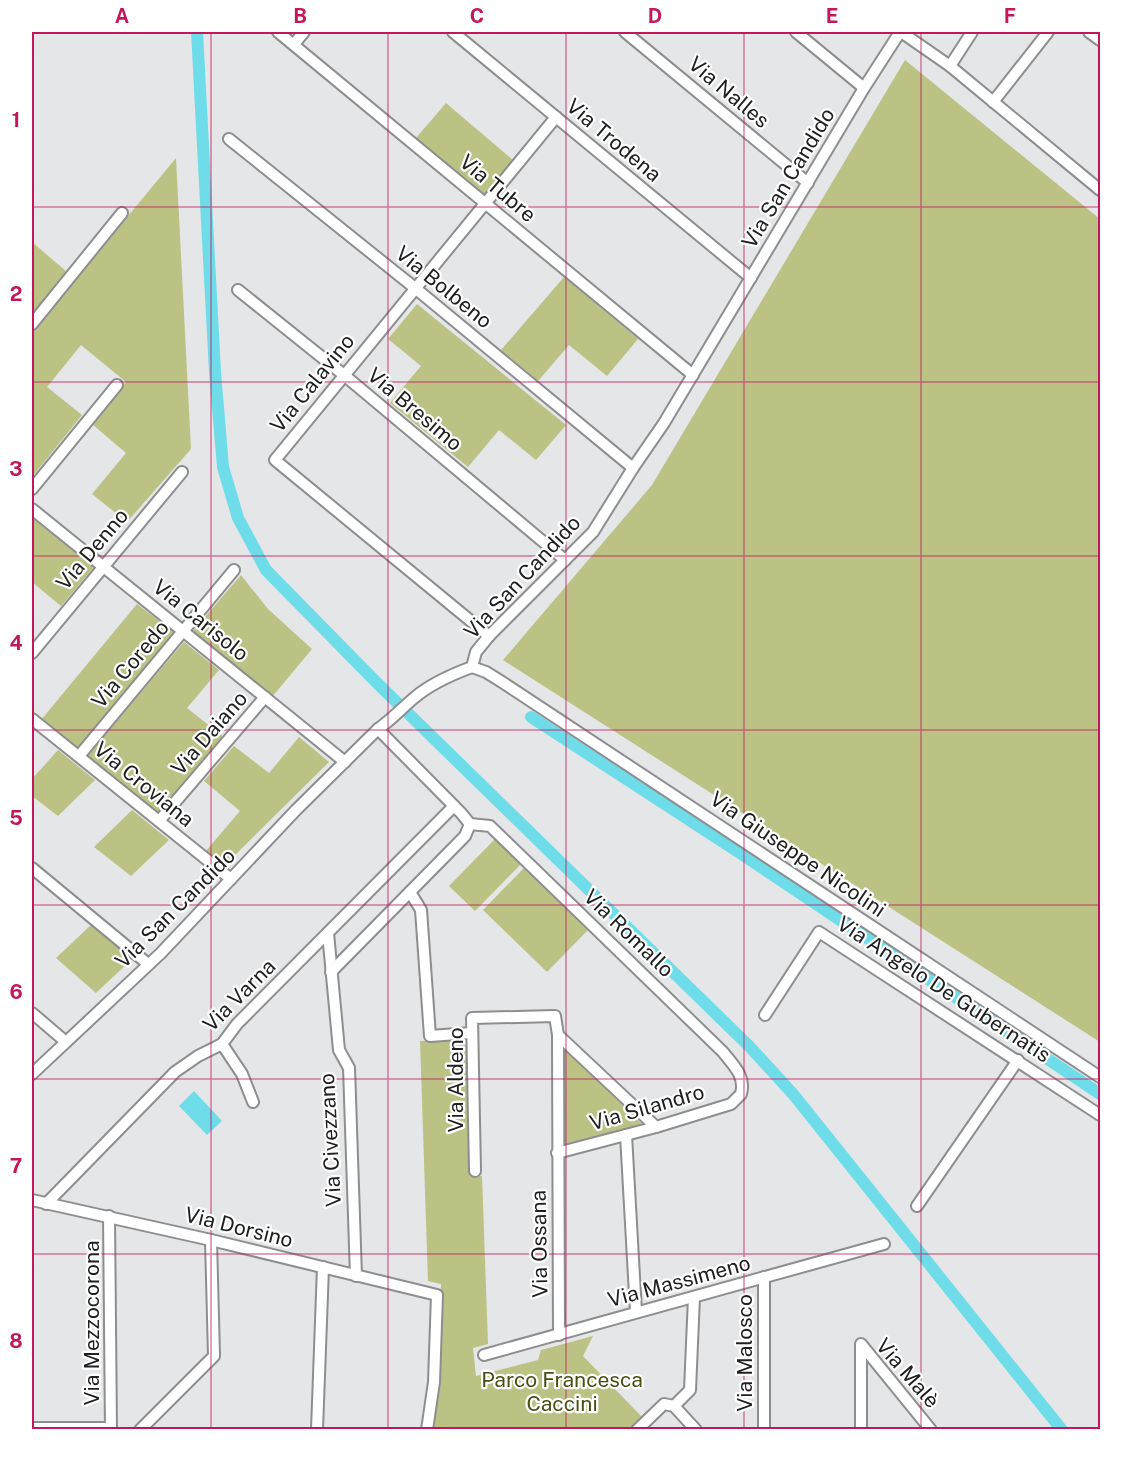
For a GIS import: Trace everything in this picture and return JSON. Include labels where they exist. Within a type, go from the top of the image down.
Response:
[{"type":"street","name":"Via Tubre","points":[[278,32],[693,375]]},
{"type":"street","points":[[294,44],[304,32]]},
{"type":"street","name":"Via Trodena","points":[[453,32],[751,278]]},
{"type":"street","name":"Via Nalles","points":[[625,32],[808,183]]},
{"type":"street","points":[[796,32],[864,88]]},
{"type":"street","points":[[901,32],[950,66],[1101,190]]},
{"type":"street","name":"Via San Candido","points":[[32,1074],[148,964],[378,729],[392,719],[415,696],[458,672],[472,667],[476,652],[489,636],[593,532],[664,423],[864,88],[901,32]]},
{"type":"street","points":[[950,66],[972,32]]},
{"type":"street","points":[[993,102],[1048,32]]},
{"type":"street","points":[[1089,32],[1101,40]]},
{"type":"street","name":"Via Calavino","points":[[489,636],[274,460],[556,117]]},
{"type":"street","name":"Via Bolbeno","points":[[229,139],[415,288],[633,468]]},
{"type":"street","points":[[32,324],[122,213]]},
{"type":"street","name":"Via Bresimo","points":[[238,290],[344,375],[565,560]]},
{"type":"street","points":[[32,489],[117,385]]},
{"type":"street","name":"Via Denno","points":[[32,653],[182,472]]},
{"type":"street","name":"Via Carisolo","points":[[32,509],[345,762]]},
{"type":"street","name":"Via Coredo","points":[[79,756],[234,570]]},
{"type":"street","name":"Via Giuseppe Nicolini","points":[[472,667],[502,682],[1101,1077]]},
{"type":"street","name":"Via Daiano","points":[[159,820],[265,697]]},
{"type":"street","name":"Via Croviana","points":[[32,719],[231,879]]},
{"type":"street","points":[[331,972],[465,836],[470,824],[378,729]]},
{"type":"street","name":"Via Varna","points":[[45,1204],[175,1072],[198,1056],[222,1044],[237,1024],[454,806]]},
{"type":"street","name":"Via Romallo","points":[[470,824],[490,826],[723,1052],[742,1079],[742,1090]]},
{"type":"street","points":[[32,868],[148,964]]},
{"type":"street","points":[[410,892],[421,910],[430,1036],[471,1033]]},
{"type":"street","name":"Via Angelo De Gubernatis","points":[[765,1015],[819,932],[1101,1115]]},
{"type":"street","name":"Via Civezzano","points":[[328,933],[339,1050],[349,1068],[356,1276]]},
{"type":"street","points":[[32,1013],[66,1042]]},
{"type":"street","name":"Via Aldeno","points":[[475,1171],[472,1018],[555,1016],[558,1035]]},
{"type":"street","points":[[558,1035],[656,1127]]},
{"type":"street","name":"Via Ossana","points":[[558,1035],[559,1335]]},
{"type":"street","points":[[222,1044],[242,1074],[253,1102]]},
{"type":"street","points":[[917,1206],[1018,1060]]},
{"type":"street","name":"Via Silandro","points":[[557,1153],[656,1127],[731,1104],[742,1090]]},
{"type":"street","points":[[626,1135],[636,1312]]},
{"type":"street","name":"Via Dorsino","points":[[32,1200],[110,1216],[437,1295],[434,1382],[427,1430]]},
{"type":"street","name":"Via Mezzocorona","points":[[110,1216],[111,1429]]},
{"type":"street","points":[[140,1430],[214,1356],[211,1240]]},
{"type":"street","name":"Via Massimeno","points":[[484,1355],[884,1244]]},
{"type":"street","points":[[310,1430],[318,1425],[322,1267]]},
{"type":"street","name":"Via Malosco","points":[[764,1277],[764,1430]]},
{"type":"street","points":[[674,1406],[690,1390],[694,1297]]},
{"type":"street","name":"Via Malè","points":[[861,1430],[861,1344],[931,1430]]},
{"type":"street","points":[[637,1430],[664,1404],[674,1406],[696,1430]]},
{"type":"street","points":[[32,1428],[111,1429]]},
{"type":"green space","points":[[905,60],[1100,219],[1100,1042],[503,660],[652,485]]},
{"type":"green space","points":[[446,103],[513,160],[484,195],[416,138]]},
{"type":"green space","points":[[176,158],[191,449],[127,522],[92,494],[126,453],[92,424],[126,382],[81,345],[47,387],[82,415],[32,477],[32,332]]},
{"type":"green space","points":[[32,242],[67,272],[32,314]]},
{"type":"green space","points":[[564,277],[638,339],[607,376],[569,345],[538,381],[501,350]]},
{"type":"green space","points":[[417,304],[566,425],[536,460],[499,430],[468,467],[390,403],[421,366],[388,339]]},
{"type":"green space","points":[[32,518],[94,567],[61,606],[32,582]]},
{"type":"green space","points":[[241,575],[268,609],[312,649],[272,697],[226,661],[193,631]]},
{"type":"green space","points":[[137,604],[175,633],[79,749],[41,720]]},
{"type":"green space","points":[[184,642],[219,670],[187,708],[225,738],[158,815],[86,757]]},
{"type":"green space","points":[[299,737],[329,762],[224,866],[205,852],[240,811],[204,781],[234,746],[269,773]]},
{"type":"green space","points":[[58,750],[95,780],[58,816],[32,796],[32,779]]},
{"type":"green space","points":[[132,810],[169,840],[131,876],[94,847]]},
{"type":"green space","points":[[495,839],[521,864],[475,911],[449,886]]},
{"type":"green space","points":[[524,868],[588,930],[547,972],[483,910]]},
{"type":"green space","points":[[91,925],[132,959],[96,993],[56,958]]},
{"type":"green space","name":"Parco Francesca Caccini","points":[[420,1041],[461,1041],[468,1048],[472,1175],[482,1176],[488,1344],[473,1348],[476,1376],[538,1360],[541,1350],[593,1336],[583,1356],[642,1417],[628,1429],[431,1429],[437,1387],[441,1284],[428,1281]]},
{"type":"green space","points":[[563,1047],[643,1125],[564,1144]]},
{"type":"water","points":[[194,1091],[222,1121],[207,1135],[179,1106]]},
{"type":"waterway","points":[[197,32],[215,372],[223,467],[238,518],[266,570],[377,683],[750,1047],[793,1094],[1062,1430]]},
{"type":"waterway","points":[[531,717],[743,855],[1100,1094]]}]
